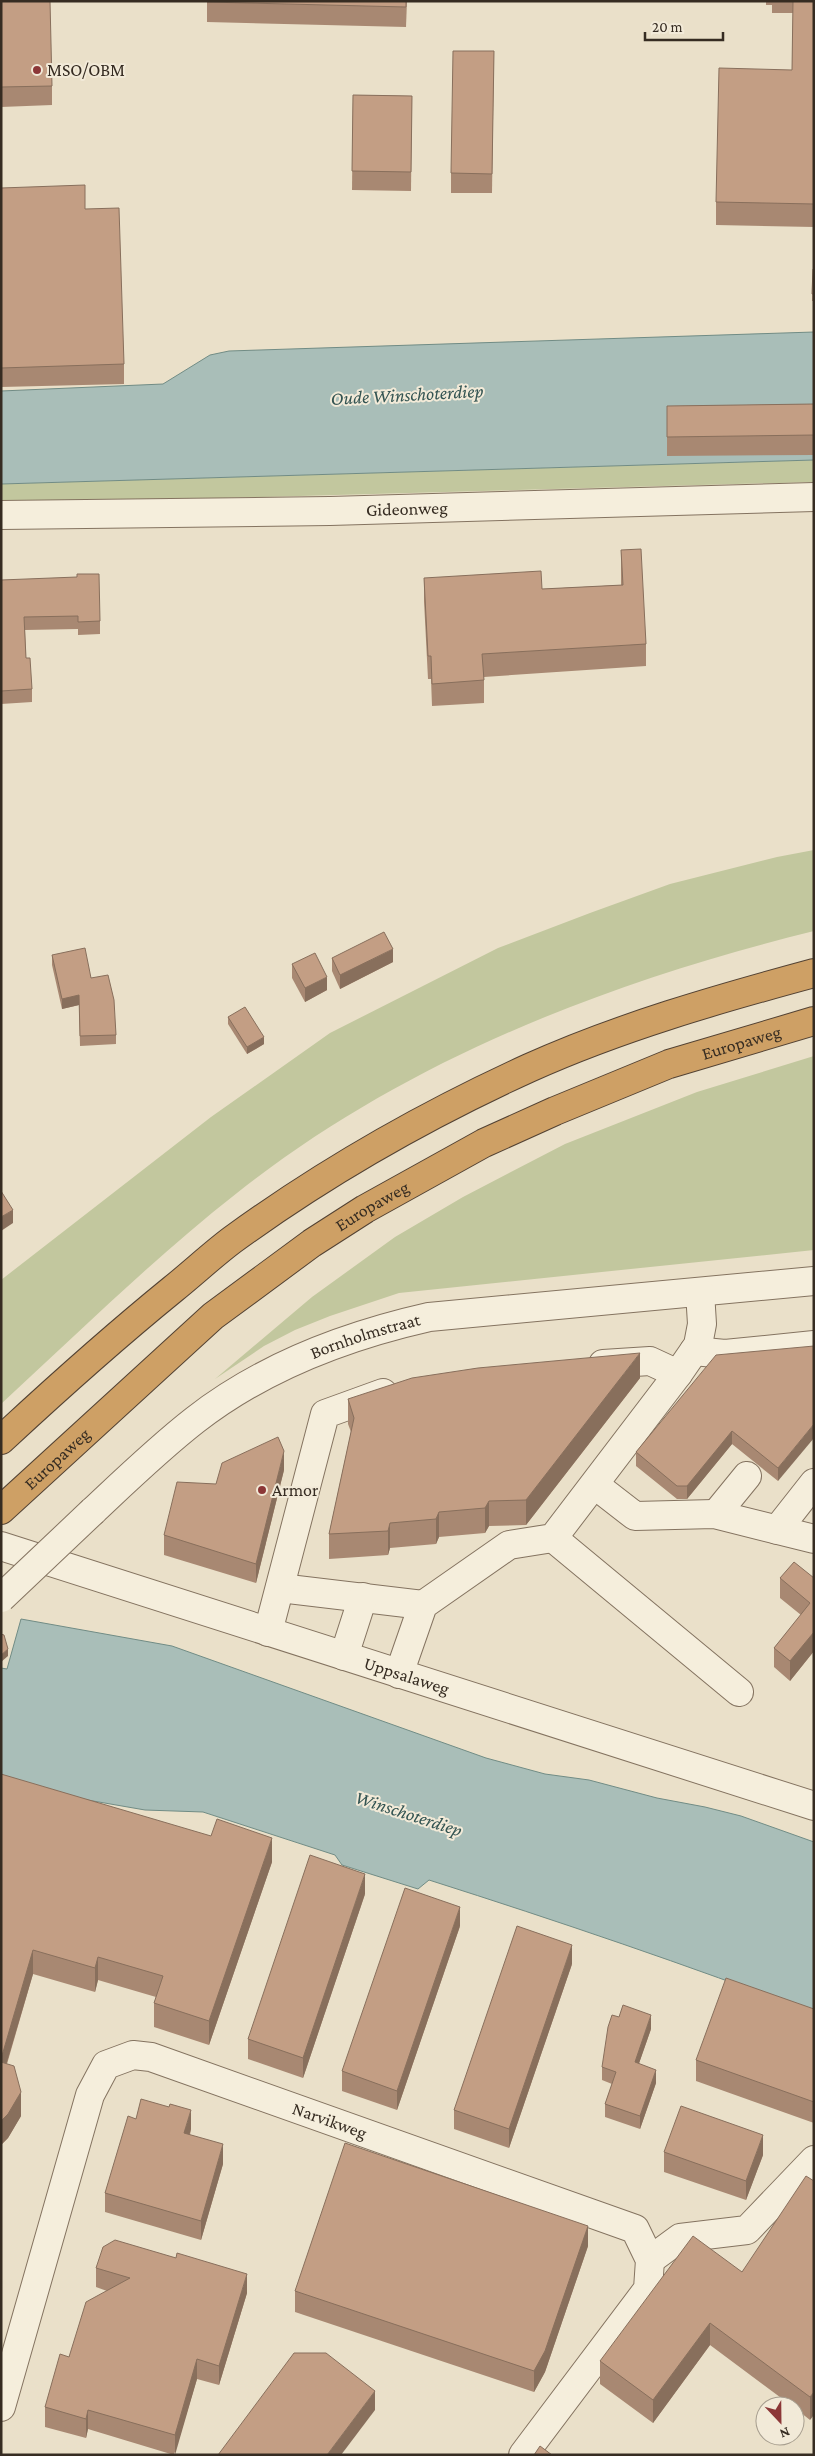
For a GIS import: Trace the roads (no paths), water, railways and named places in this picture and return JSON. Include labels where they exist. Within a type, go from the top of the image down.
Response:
[{"type":"highway","points":[[1,1440],[86,1362],[232,1241],[308,1189],[390,1140],[457,1103],[531,1068],[637,1027],[723,997],[814,973]]},
{"type":"highway","name":"Europaweg","points":[[1,1510],[213,1316],[312,1243],[365,1209],[484,1143],[555,1111],[669,1064],[814,1021]]},
{"type":"street","name":"Gideonweg","points":[[1,515],[330,511],[814,497]]},
{"type":"street","name":"Bornholmstraat","points":[[1,1598],[165,1445],[216,1405],[265,1376],[343,1341],[386,1327],[429,1318],[814,1281]]},
{"type":"street","points":[[400,1674],[423,1605],[509,1545],[553,1538],[595,1485],[694,1351],[702,1324],[700,1292]]},
{"type":"street","points":[[694,1351],[725,1354],[814,1346]]},
{"type":"street","points":[[581,1366],[650,1361],[678,1374]]},
{"type":"street","points":[[268,1632],[325,1414],[404,1385]]},
{"type":"street","points":[[716,1514],[747,1476]]},
{"type":"street","points":[[777,1530],[814,1483]]},
{"type":"street","points":[[595,1485],[635,1516],[716,1514],[814,1539]]},
{"type":"street","points":[[553,1538],[739,1692]]},
{"type":"street","name":"Uppsalaweg","points":[[1,1546],[814,1806]]},
{"type":"street","points":[[280,1588],[423,1605]]},
{"type":"street","points":[[344,1656],[362,1598]]},
{"type":"street","name":"Narvikweg","points":[[1,2407],[90,2095],[106,2065],[133,2055],[150,2057],[635,2229],[650,2260],[648,2289],[523,2455]]},
{"type":"street","points":[[650,2260],[680,2238],[747,2230],[814,2160]]},
{"type":"water","name":"Oude Winschoterdiep","points":[[814,332],[814,460],[1,484],[1,391],[163,384],[210,355],[229,351]]},
{"type":"water","name":"Winschoterdiep","points":[[21,1619],[172,1646],[486,1758],[545,1774],[589,1780],[657,1798],[741,1816],[814,1842],[814,2013],[622,1944],[429,1880],[418,1889],[342,1865],[335,1855],[203,1812],[145,1810],[1,1785],[1,1668],[7,1669]]},
{"type":"place","name":"MSO/OBM","points":[[37,70]]},
{"type":"place","name":"Armor","points":[[262,1490]]}]
